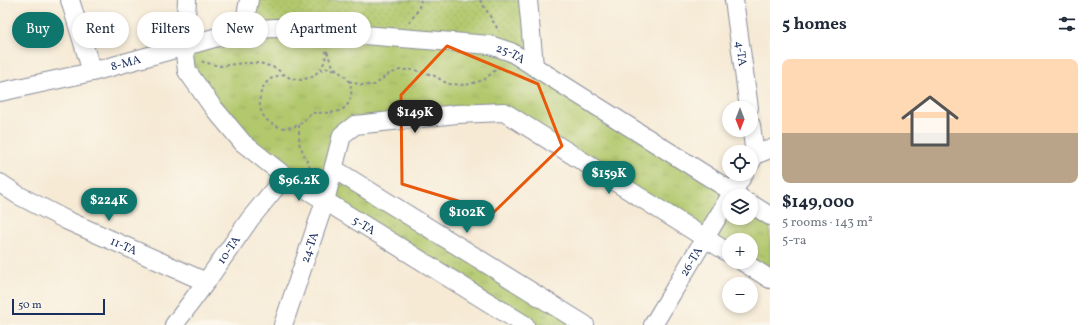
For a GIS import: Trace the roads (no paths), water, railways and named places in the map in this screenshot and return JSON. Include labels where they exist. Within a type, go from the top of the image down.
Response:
[{"type":"street","points":[[70,0],[92,72]]},
{"type":"street","name":"5-ТА","points":[[186,12],[187,0]]},
{"type":"street","points":[[247,12],[249,0]]},
{"type":"street","points":[[528,0],[534,66]]},
{"type":"street","name":"4-ТА","points":[[734,0],[748,101]]},
{"type":"street","name":"25-ТА","points":[[268,28],[490,45],[511,52],[722,189]]},
{"type":"street","name":"8-МА","points":[[0,92],[92,72],[177,48]]},
{"type":"street","name":"5-ТА","points":[[184,48],[187,71],[212,106],[243,143],[285,176],[525,325]]},
{"type":"street","points":[[585,325],[334,169],[342,135],[355,125],[457,114],[504,112],[722,248]]},
{"type":"street","points":[[754,137],[759,155]]},
{"type":"street","name":"24-ТА","points":[[283,325],[325,201],[334,169]]},
{"type":"street","name":"10-ТА","points":[[174,325],[250,219],[285,176]]},
{"type":"street","name":"11-ТА","points":[[0,183],[18,195],[66,220],[206,282]]},
{"type":"street","points":[[758,208],[770,216]]},
{"type":"street","name":"26-ТА","points":[[653,325],[722,213]]},
{"type":"street","points":[[754,269],[770,279]]}]
